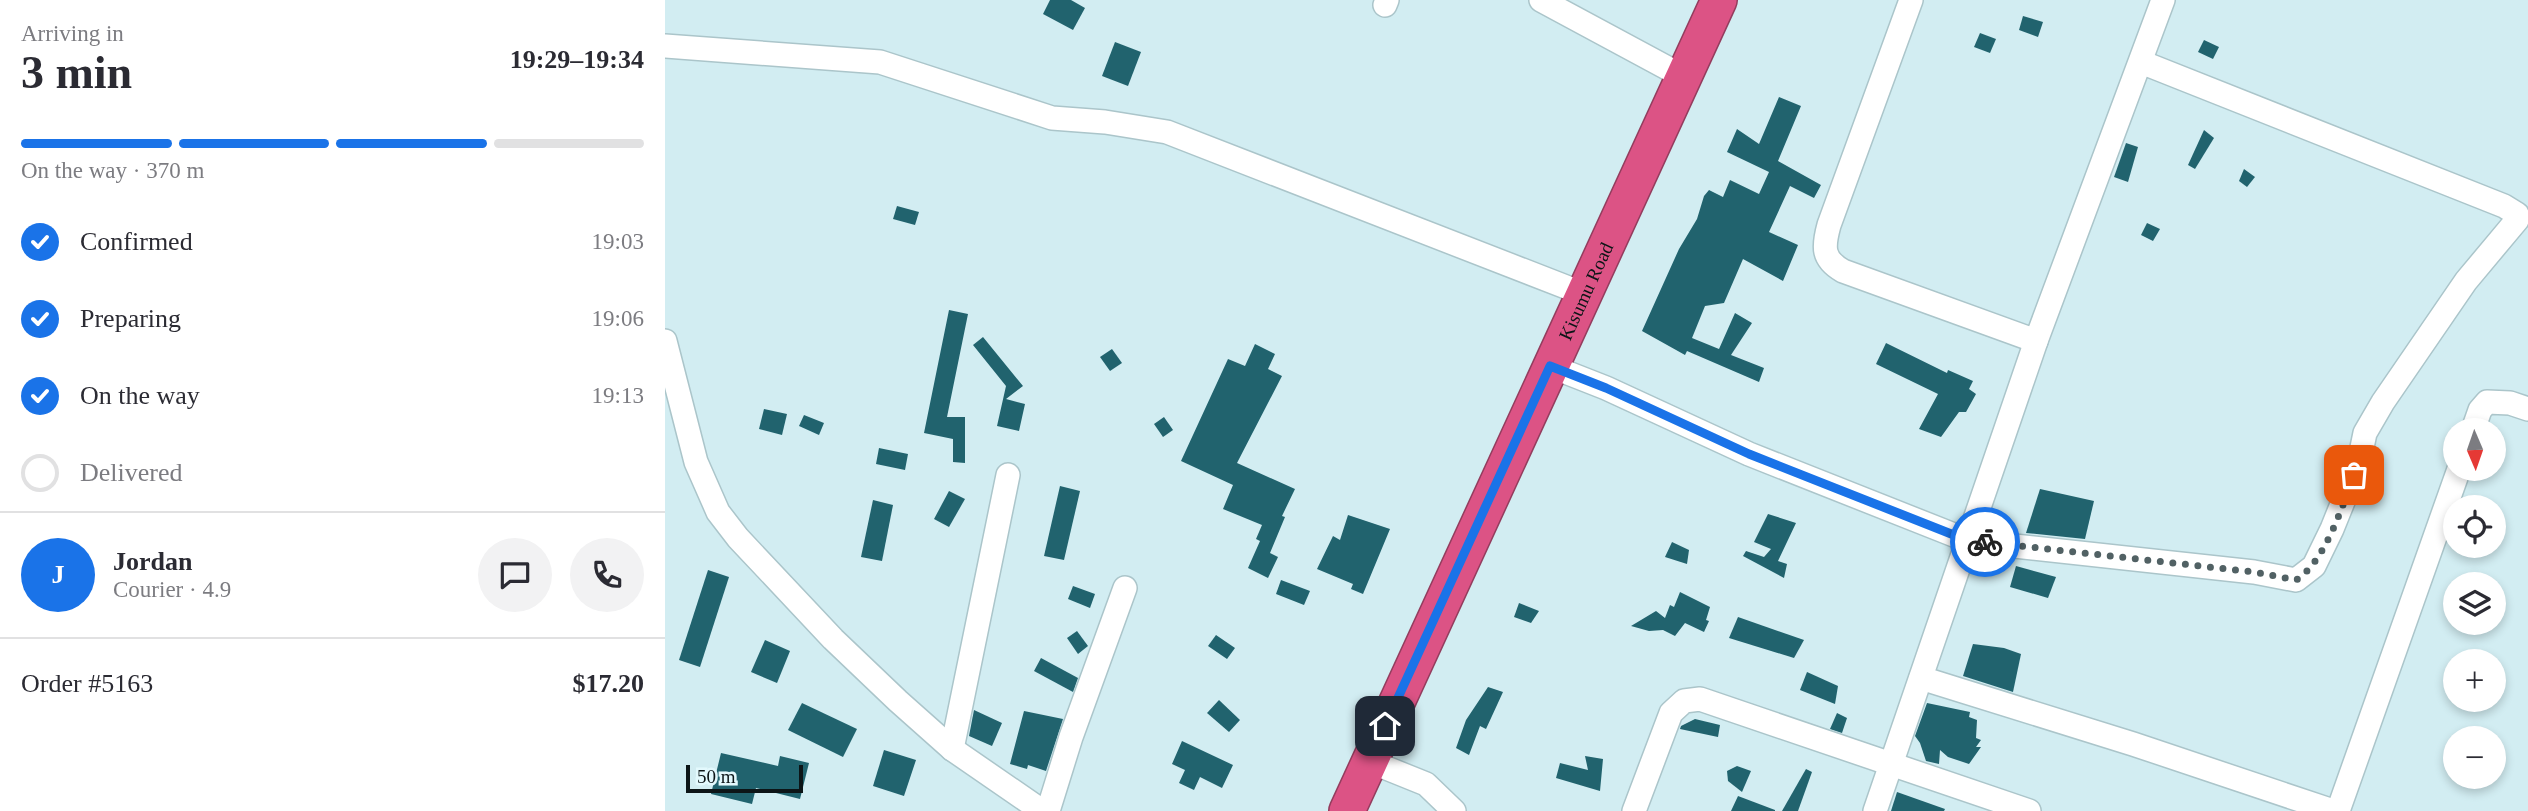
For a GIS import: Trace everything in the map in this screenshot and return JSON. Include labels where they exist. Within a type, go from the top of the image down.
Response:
[{"type":"highway","name":"Kisumu Road","points":[[1347,811],[1719,0]]},
{"type":"street","points":[[1541,0],[1684,77]]},
{"type":"street","points":[[1912,0],[1829,225],[1825,241],[1826,254],[1832,265],[1843,271],[2036,341]]},
{"type":"street","points":[[1875,811],[2036,341],[2163,0]]},
{"type":"street","points":[[665,46],[880,62],[1052,118],[1105,122],[1167,132],[1584,294]]},
{"type":"street","points":[[1550,366],[1606,388],[1749,454],[1969,541],[2254,572],[2296,580],[2314,566],[2356,471],[2365,433],[2383,402],[2466,281],[2517,220],[2517,214],[2504,206],[2141,62]]},
{"type":"street","points":[[665,341],[697,462],[718,512],[833,639],[952,748],[1042,811]]},
{"type":"street","points":[[2477,418],[2487,402],[2510,402],[2528,409]]},
{"type":"street","points":[[952,748],[1009,475]]},
{"type":"street","points":[[1921,678],[2335,811],[2455,481]]},
{"type":"street","points":[[1048,811],[1071,737],[1125,588]]},
{"type":"street","points":[[1634,811],[1671,713],[1684,701],[1700,699],[2029,811]]},
{"type":"street","points":[[1369,761],[1426,784],[1454,811]]},
{"type":"building","points":[[1050,0],[1071,0],[1085,8],[1073,30],[1043,14]]},
{"type":"building","points":[[2023,16],[2043,22],[2038,37],[2019,30]]},
{"type":"building","points":[[1980,33],[1996,39],[1990,53],[1974,47]]},
{"type":"building","points":[[2204,40],[2219,47],[2213,59],[2198,52]]},
{"type":"building","points":[[1115,42],[1141,52],[1128,86],[1102,76]]},
{"type":"building","points":[[1779,97],[1801,106],[1778,161],[1821,185],[1814,198],[1790,186],[1769,232],[1798,245],[1783,281],[1743,259],[1724,303],[1705,306],[1692,338],[1719,349],[1735,313],[1752,323],[1731,355],[1764,368],[1759,382],[1687,351],[1685,355],[1642,331],[1709,190],[1723,197],[1730,180],[1759,194],[1769,172],[1727,152],[1737,129],[1759,144]]},
{"type":"building","points":[[2204,130],[2214,138],[2195,169],[2188,165]]},
{"type":"building","points":[[2126,143],[2138,147],[2128,182],[2114,177]]},
{"type":"building","points":[[2244,169],[2255,177],[2247,187],[2239,181]]},
{"type":"building","points":[[897,206],[919,212],[915,225],[893,219]]},
{"type":"building","points":[[2147,223],[2160,229],[2153,241],[2141,235]]},
{"type":"building","points":[[949,310],[968,314],[947,417],[965,417],[965,463],[953,462],[953,439],[924,433]]},
{"type":"building","points":[[983,337],[1023,386],[1006,399],[1025,404],[1019,431],[997,426],[1006,386],[973,345]]},
{"type":"building","points":[[1886,343],[1947,373],[1948,370],[1973,381],[1969,389],[1976,394],[1966,412],[1959,412],[1941,437],[1919,429],[1938,394],[1876,364]]},
{"type":"building","points":[[1255,344],[1275,354],[1268,369],[1282,376],[1237,463],[1295,489],[1282,516],[1285,517],[1270,553],[1278,557],[1268,578],[1248,568],[1260,541],[1256,539],[1262,525],[1223,509],[1233,485],[1181,461],[1228,359],[1245,366]]},
{"type":"building","points":[[1112,349],[1122,363],[1110,371],[1100,357]]},
{"type":"building","points":[[764,409],[787,414],[782,435],[759,429]]},
{"type":"building","points":[[804,415],[824,423],[819,435],[799,426]]},
{"type":"building","points":[[1164,417],[1173,430],[1163,437],[1154,424]]},
{"type":"building","points":[[879,448],[908,454],[905,470],[876,464]]},
{"type":"building","points":[[1060,486],[1080,491],[1064,560],[1044,556]]},
{"type":"building","points":[[2040,489],[2094,501],[2085,539],[2026,533]]},
{"type":"building","points":[[949,491],[965,499],[949,527],[934,519]]},
{"type":"building","points":[[873,500],[893,505],[882,561],[861,557]]},
{"type":"building","points":[[1768,514],[1796,523],[1778,561],[1787,564],[1784,578],[1743,556],[1746,551],[1764,557],[1771,549],[1754,542]]},
{"type":"building","points":[[1348,515],[1390,529],[1363,594],[1351,589],[1353,584],[1317,569],[1333,536],[1340,540]]},
{"type":"building","points":[[1672,542],[1689,550],[1687,564],[1665,557]]},
{"type":"building","points":[[2016,566],[2056,577],[2048,598],[2010,587]]},
{"type":"building","points":[[708,570],[729,577],[700,667],[679,660]]},
{"type":"building","points":[[1281,580],[1310,591],[1304,605],[1276,594]]},
{"type":"building","points":[[1073,586],[1095,594],[1090,608],[1068,599]]},
{"type":"building","points":[[1680,592],[1710,607],[1706,620],[1709,621],[1704,632],[1685,623],[1675,636],[1663,630],[1649,631],[1631,626],[1656,611],[1665,618],[1670,605],[1674,607]]},
{"type":"building","points":[[1519,603],[1539,611],[1531,623],[1514,617]]},
{"type":"building","points":[[1738,617],[1804,640],[1794,658],[1729,638]]},
{"type":"building","points":[[1077,631],[1088,646],[1078,654],[1067,638]]},
{"type":"building","points":[[1216,635],[1235,648],[1227,659],[1208,646]]},
{"type":"building","points":[[765,640],[790,651],[777,683],[751,672]]},
{"type":"building","points":[[1973,644],[2004,648],[2021,654],[2013,692],[1963,676]]},
{"type":"building","points":[[1041,658],[1078,678],[1073,692],[1034,671]]},
{"type":"building","points":[[1807,672],[1838,686],[1835,704],[1800,690]]},
{"type":"building","points":[[1488,687],[1503,692],[1486,729],[1480,726],[1469,755],[1456,748],[1466,720]]},
{"type":"building","points":[[1219,700],[1240,720],[1229,732],[1207,713]]},
{"type":"building","points":[[802,703],[857,729],[843,757],[788,730]]},
{"type":"building","points":[[1927,703],[1970,712],[1969,717],[1977,720],[1976,738],[1981,740],[1976,747],[1981,747],[1969,764],[1948,757],[1940,750],[1939,764],[1926,761],[1915,736]]},
{"type":"building","points":[[974,710],[1002,723],[992,746],[969,736]]},
{"type":"building","points":[[1024,711],[1063,719],[1046,771],[1028,765],[1027,769],[1010,764]]},
{"type":"building","points":[[1837,713],[1847,718],[1842,733],[1830,729]]},
{"type":"building","points":[[1695,719],[1720,725],[1718,737],[1680,729]]},
{"type":"building","points":[[1182,741],[1233,765],[1222,788],[1200,777],[1194,790],[1179,783],[1185,770],[1172,764]]},
{"type":"building","points":[[884,750],[916,760],[904,796],[873,786]]},
{"type":"building","points":[[721,753],[778,766],[780,756],[809,763],[800,799],[756,788],[752,804],[711,794]]},
{"type":"building","points":[[1585,756],[1603,759],[1600,791],[1556,778],[1560,763],[1588,770]]},
{"type":"building","points":[[1737,766],[1751,771],[1742,792],[1728,781],[1727,771]]},
{"type":"building","points":[[1806,769],[1812,772],[1798,811],[1782,811]]},
{"type":"building","points":[[1897,792],[1945,809],[1891,811]]},
{"type":"building","points":[[1738,796],[1775,810],[1775,811],[1731,811]]},
{"type":"way so far","points":[[1985,542],[2254,572],[2296,580],[2314,566],[2354,475]]},
{"type":"route","points":[[1385,726],[1550,366],[1606,388],[1749,454],[1969,541],[1985,542]]}]
